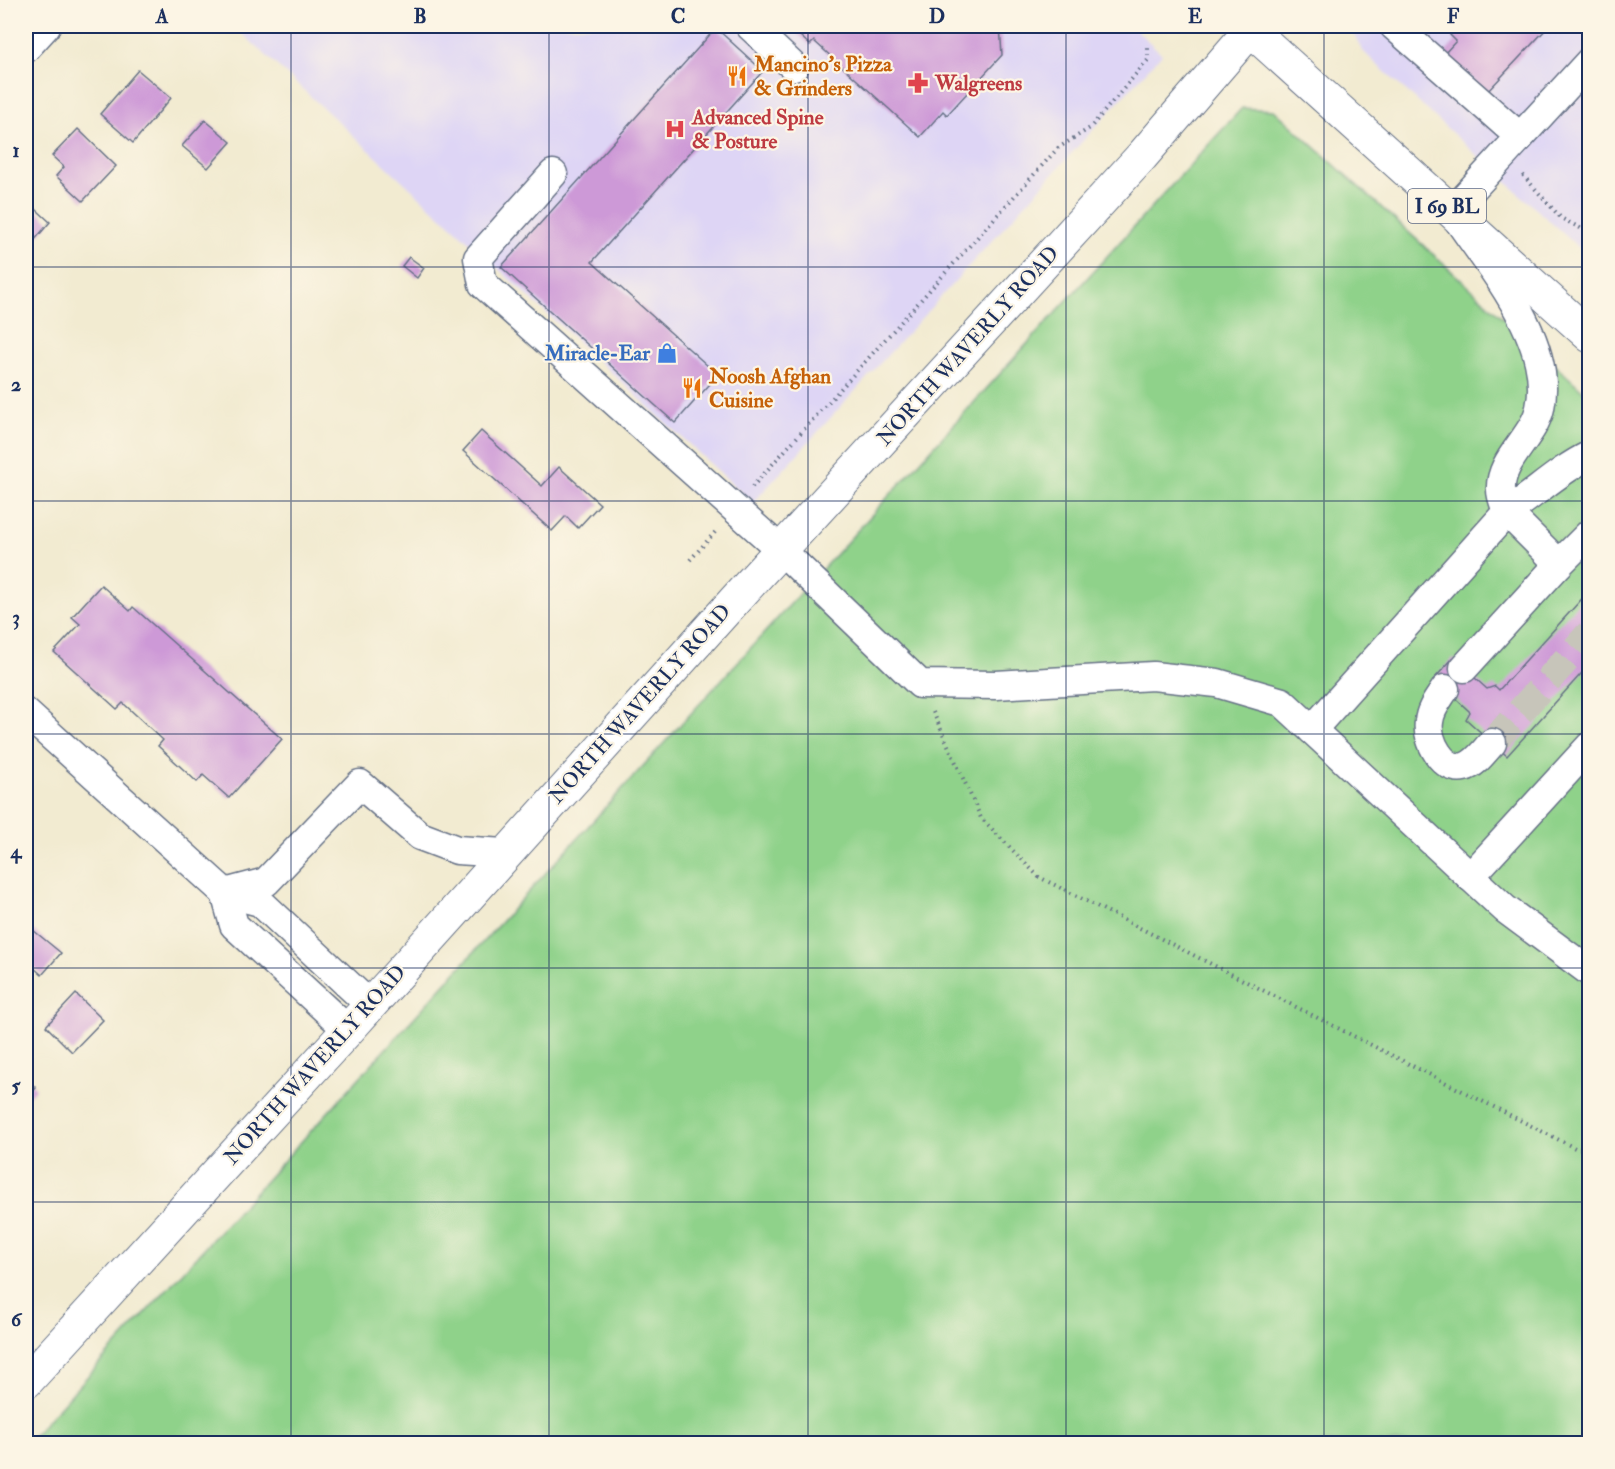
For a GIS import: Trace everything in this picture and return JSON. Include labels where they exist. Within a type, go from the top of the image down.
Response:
[{"type":"main road","name":"I 69 BL","points":[[1250,27],[1590,336]]},
{"type":"main road","name":"NORTH WAVERLY ROAD","points":[[26,1382],[348,1030],[505,853],[1142,156],[1250,27]]},
{"type":"street","points":[[26,48],[46,26]]},
{"type":"street","points":[[750,26],[794,66]]},
{"type":"street","points":[[1407,32],[1520,137]]},
{"type":"street","points":[[1559,564],[1507,512],[1500,489],[1504,473],[1528,437],[1540,408],[1542,373],[1527,323],[1452,211],[1590,61]]},
{"type":"street","points":[[553,174],[478,258],[483,284],[781,550],[920,684],[996,685],[1153,676],[1217,683],[1282,702],[1505,909],[1590,972]]},
{"type":"street","points":[[1312,730],[1507,512],[1534,495],[1566,466],[1590,455]]},
{"type":"street","points":[[1464,668],[1590,532]]},
{"type":"street","points":[[1445,689],[1433,706],[1428,723],[1430,739],[1438,755],[1449,764],[1462,768],[1472,764],[1492,743]]},
{"type":"street","points":[[26,713],[225,893],[260,902],[370,1005]]},
{"type":"street","points":[[1470,876],[1590,746]]},
{"type":"street","points":[[225,893],[266,882],[360,784],[420,836],[457,850],[505,853]]},
{"type":"street","points":[[225,893],[234,925],[348,1030]]},
{"type":"path","points":[[690,560],[757,480],[1058,148],[1090,128],[1148,60],[1148,47]]},
{"type":"path","points":[[920,684],[981,818],[1039,877],[1575,1148],[1590,1150]]},
{"type":"shaded area","points":[[234,26],[1132,26],[1162,54],[753,503]]},
{"type":"shaded area","points":[[1350,26],[1589,26],[1589,257],[1373,61],[1362,50]]},
{"type":"green space","points":[[1242,108],[1274,110],[1589,396],[1589,1443],[26,1444]]},
{"type":"building","name":"Walgreens","points":[[789,26],[1000,26],[1002,55],[947,115],[943,111],[920,137],[814,41],[810,45]]},
{"type":"building","points":[[1460,26],[1549,26],[1487,92],[1445,53],[1456,41],[1450,35]]},
{"type":"building","points":[[716,28],[763,71],[592,262],[718,375],[675,423],[501,267]]},
{"type":"building","points":[[138,70],[171,98],[133,143],[100,114]]},
{"type":"building","points":[[205,120],[231,142],[208,168],[182,146]]},
{"type":"building","points":[[78,129],[116,166],[83,201],[56,176],[64,167],[52,156]]},
{"type":"building","points":[[26,200],[50,222],[26,250]]},
{"type":"building","points":[[409,257],[424,268],[417,278],[402,266]]},
{"type":"building","points":[[481,431],[542,486],[559,467],[600,504],[578,528],[566,516],[552,531],[463,451]]},
{"type":"building","points":[[101,585],[130,611],[133,607],[282,739],[229,798],[203,775],[197,782],[158,746],[163,740],[123,703],[117,709],[54,652],[80,624],[72,617]]},
{"type":"building","points":[[1590,590],[1590,664],[1507,756],[1466,719],[1470,712],[1434,679],[1453,658],[1487,689],[1495,686],[1499,690]]},
{"type":"building","points":[[33,930],[61,953],[42,975],[26,961],[26,939]]},
{"type":"building","points":[[76,994],[103,1020],[72,1052],[46,1026]]},
{"type":"building","points":[[26,1078],[36,1088],[26,1099]]},
{"type":"tunnel","points":[[1492,743],[1590,633]]},
{"type":"place","name":"Mancino's Pizza & Grinders","points":[[737,76]]},
{"type":"place","name":"Walgreens","points":[[918,83]]},
{"type":"place","name":"Advanced Spine & Posture","points":[[675,129]]},
{"type":"place","name":"Miracle-Ear","points":[[667,353]]},
{"type":"place","name":"Noosh Afghan Cuisine","points":[[692,388]]}]
